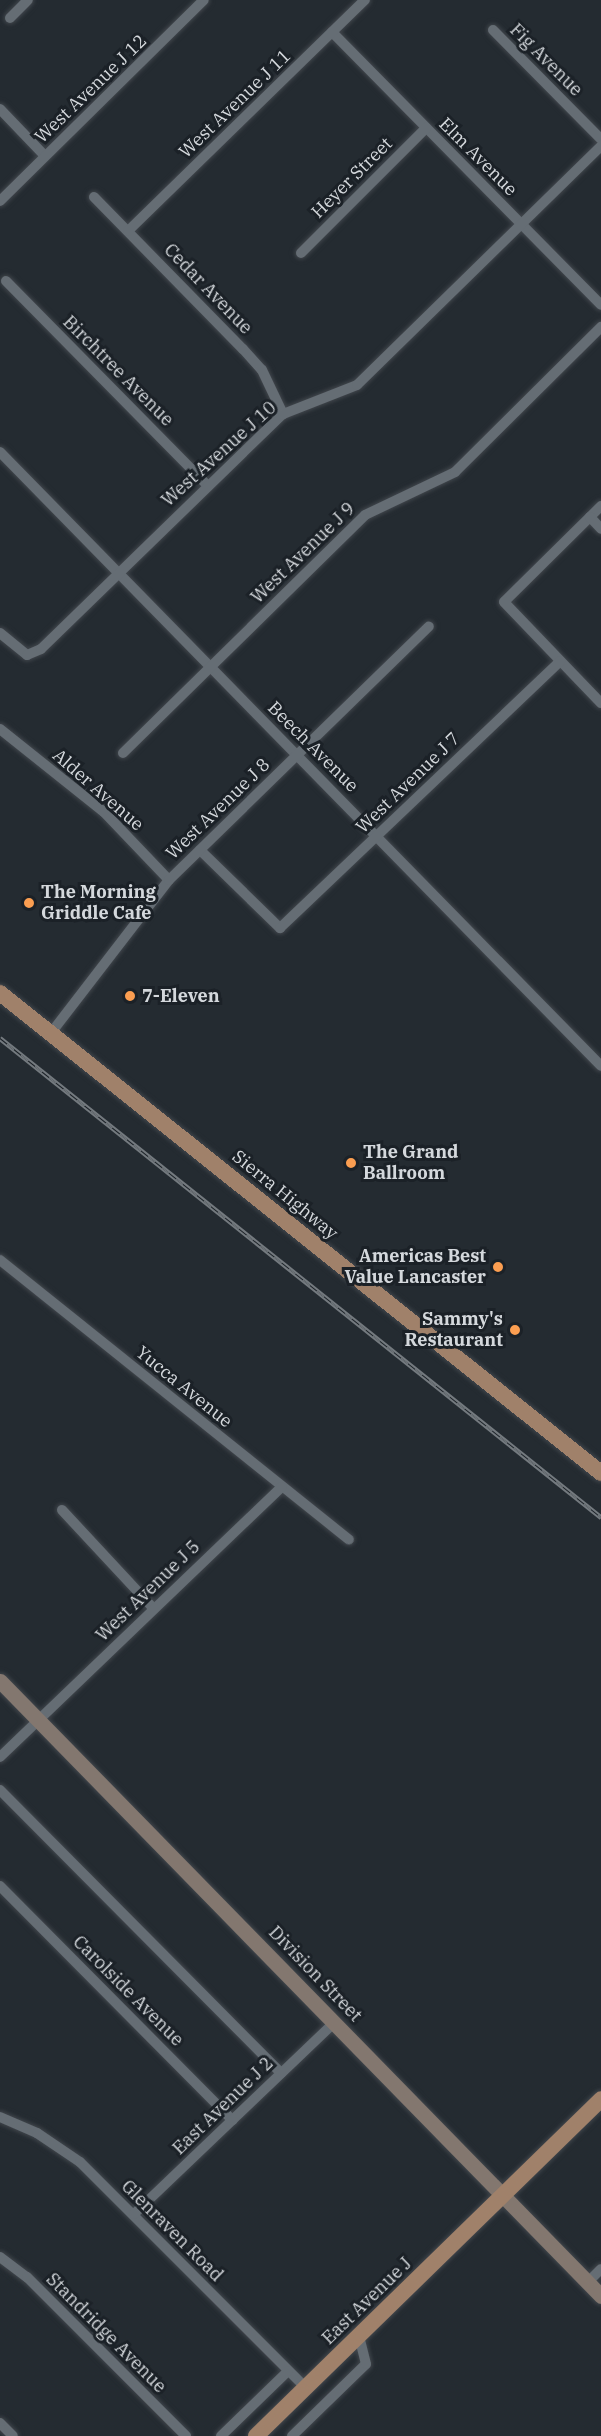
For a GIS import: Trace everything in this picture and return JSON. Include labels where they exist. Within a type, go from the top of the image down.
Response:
[{"type":"main road","name":"Sierra Highway","points":[[0,993],[601,1473]]},
{"type":"main road","name":"Division Street","points":[[0,1681],[504,2194],[601,2296]]},
{"type":"main road","name":"East Avenue J","points":[[256,2436],[601,2099]]},
{"type":"street","points":[[10,18],[28,0]]},
{"type":"street","name":"West Avenue J 12","points":[[0,201],[204,0]]},
{"type":"street","name":"West Avenue J 11","points":[[128,231],[365,0]]},
{"type":"street","name":"Fig Avenue","points":[[493,30],[601,139]]},
{"type":"street","name":"Elm Avenue","points":[[332,32],[601,305]]},
{"type":"street","points":[[0,109],[45,156]]},
{"type":"street","name":"Heyer Street","points":[[301,253],[426,128]]},
{"type":"street","name":"West Avenue J 10","points":[[0,633],[27,655],[41,649],[207,485],[283,414],[357,385],[601,146]]},
{"type":"street","name":"Cedar Avenue","points":[[94,198],[262,370],[283,414]]},
{"type":"street","name":"Birchtree Avenue","points":[[6,281],[207,485]]},
{"type":"street","name":"West Avenue J 9","points":[[123,753],[365,515],[455,472],[601,327]]},
{"type":"street","name":"Beech Avenue","points":[[0,452],[601,1066]]},
{"type":"street","points":[[601,506],[504,602],[601,703]]},
{"type":"street","points":[[590,517],[601,528]]},
{"type":"street","name":"West Avenue J 8","points":[[51,1033],[169,880],[429,626]]},
{"type":"street","name":"West Avenue J 7","points":[[200,850],[280,928],[560,661]]},
{"type":"street","name":"Alder Avenue","points":[[0,729],[104,812],[169,880]]},
{"type":"street","name":"Yucca Avenue","points":[[0,1260],[349,1540]]},
{"type":"street","name":"West Avenue J 5","points":[[0,1756],[282,1487]]},
{"type":"street","points":[[62,1510],[153,1608]]},
{"type":"street","points":[[0,1790],[281,2073]]},
{"type":"street","name":"Carolside Avenue","points":[[0,1886],[232,2120]]},
{"type":"street","name":"East Avenue J 2","points":[[134,2214],[335,2022]]},
{"type":"street","name":"Glenraven Road","points":[[0,2117],[37,2133],[80,2162],[306,2388]]},
{"type":"street","name":"Standridge Avenue","points":[[0,2257],[27,2277],[186,2436]]},
{"type":"street","points":[[588,2282],[601,2269]]},
{"type":"street","points":[[292,2436],[366,2364],[359,2336]]},
{"type":"street","points":[[221,2436],[288,2371]]},
{"type":"street","points":[[0,2423],[13,2436]]},
{"type":"railway","points":[[0,1038],[601,1517]]},
{"type":"place","name":"The Morning Griddle Cafe","points":[[29,903]]},
{"type":"place","name":"7-Eleven","points":[[130,996]]},
{"type":"place","name":"The Grand Ballroom","points":[[351,1163]]},
{"type":"place","name":"Americas Best Value Lancaster","points":[[498,1267]]},
{"type":"place","name":"Sammy's Restaurant","points":[[515,1330]]}]
